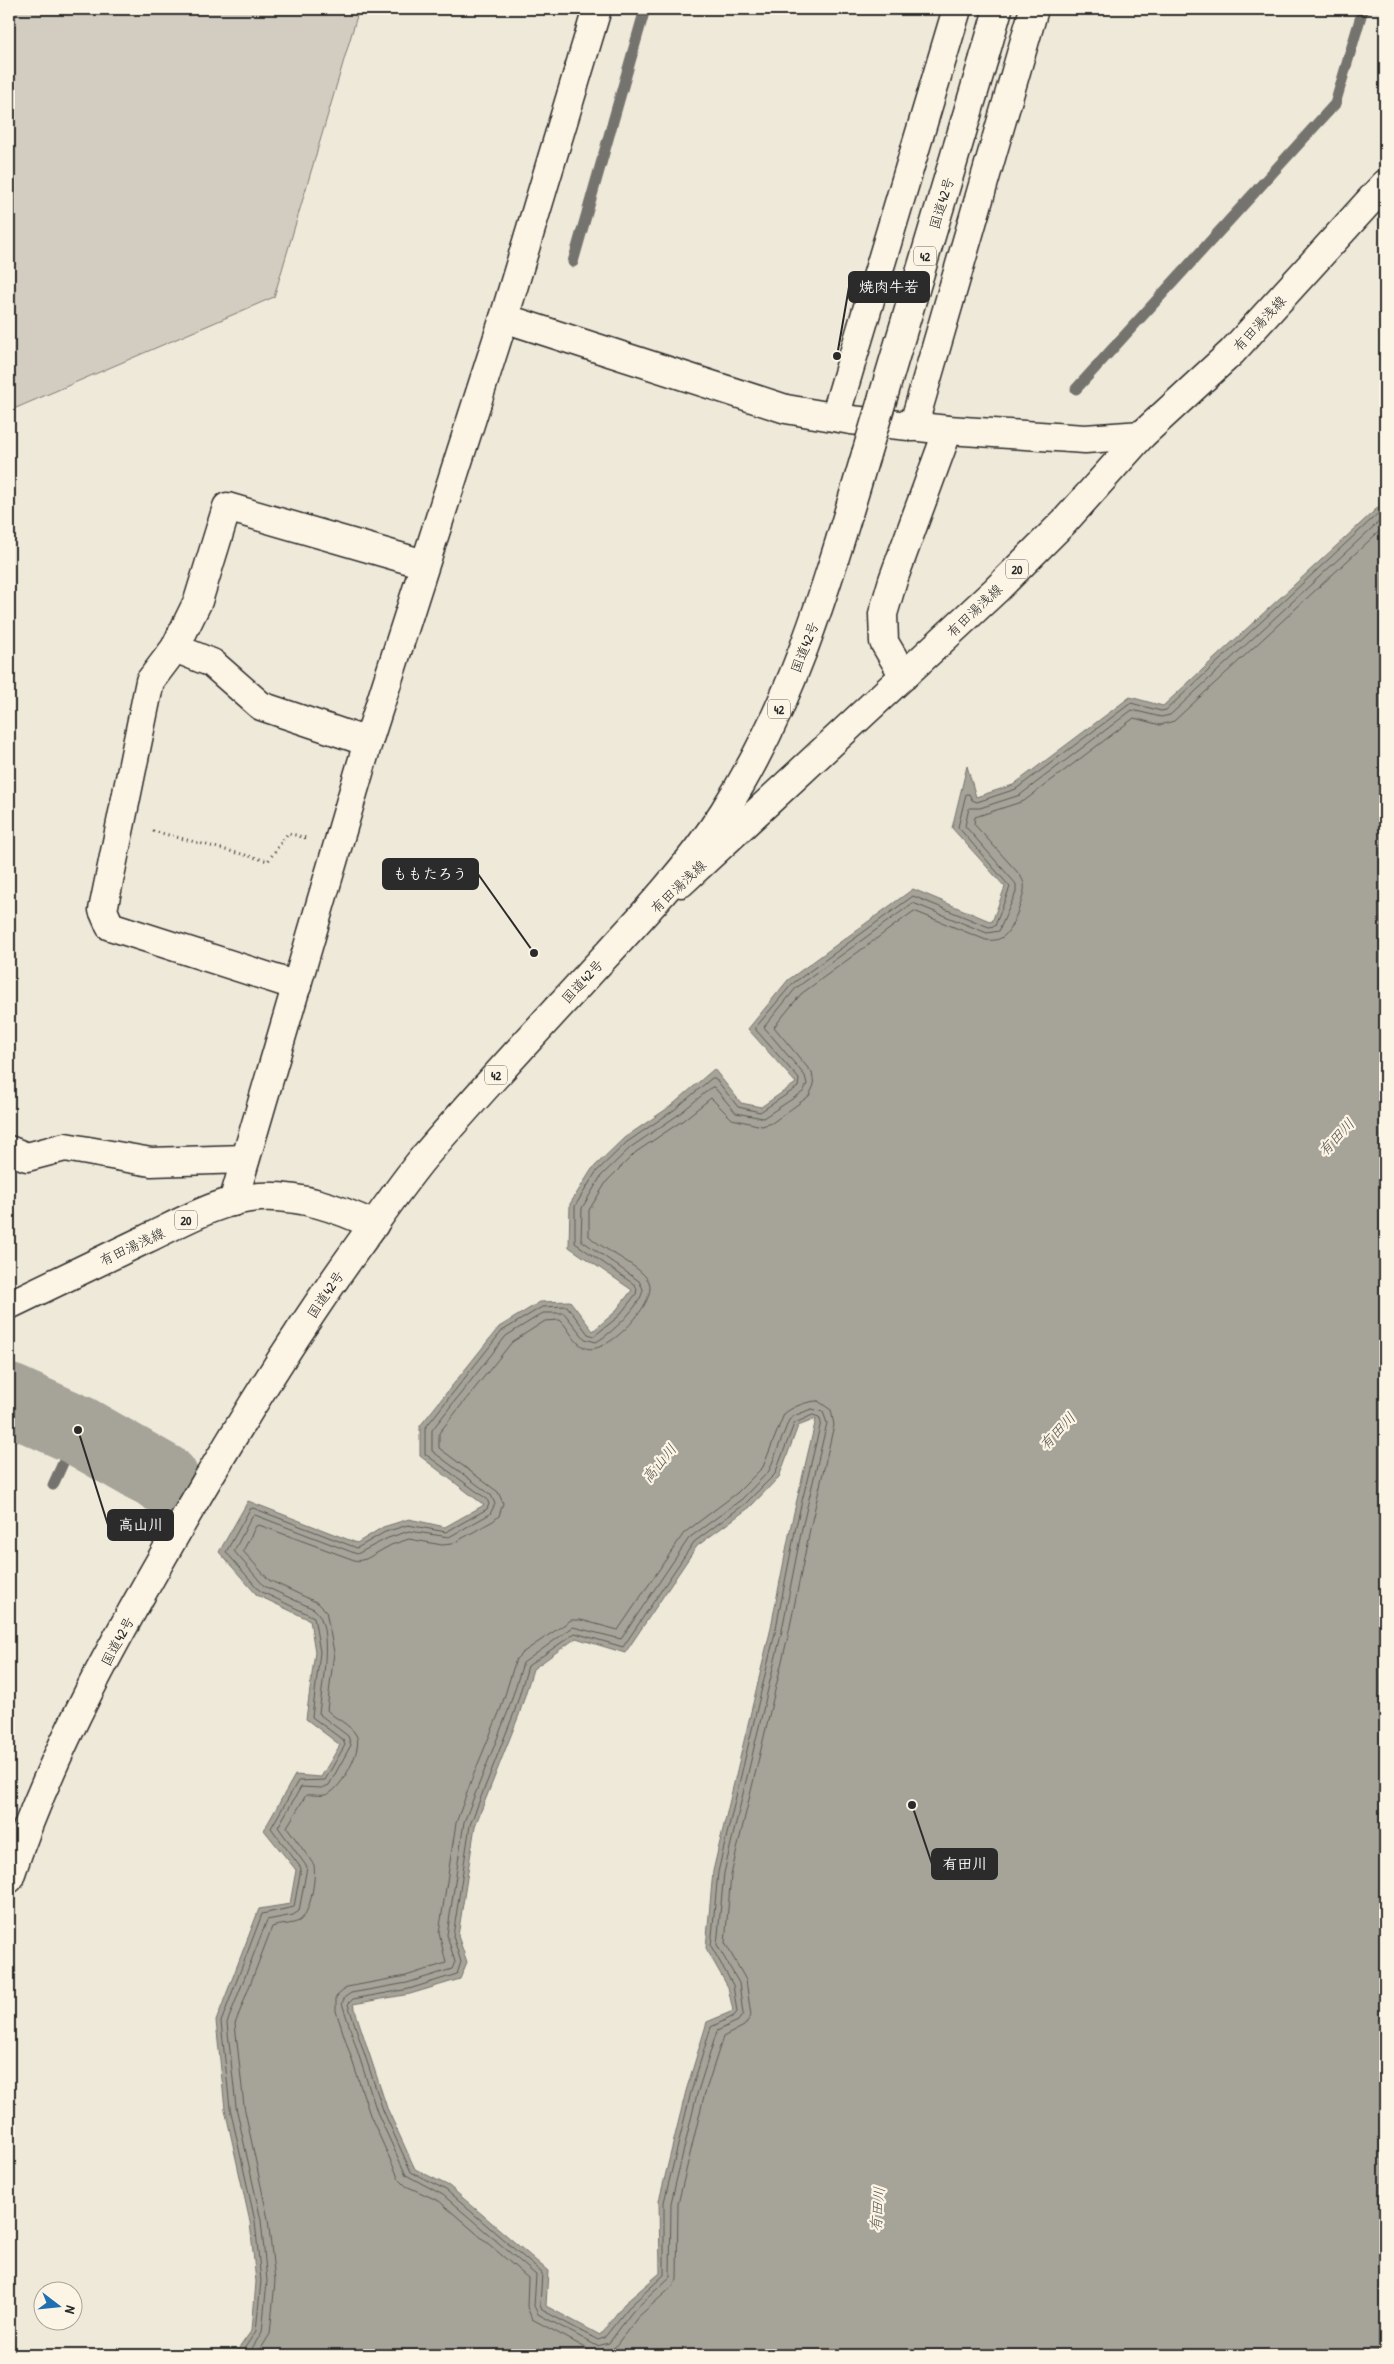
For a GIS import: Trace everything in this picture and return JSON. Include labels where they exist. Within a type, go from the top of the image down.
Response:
[{"type":"main road","points":[[233,1202],[368,742],[504,318],[597,9]]},
{"type":"main road","points":[[835,417],[957,9]]},
{"type":"main road","name":"国道42号","points":[[9,1879],[65,1742],[128,1620],[254,1402],[336,1277],[420,1162],[517,1051],[628,932],[686,864],[722,814],[764,740],[798,665],[815,620],[998,9]]},
{"type":"main road","points":[[913,427],[1034,9]]},
{"type":"main road","name":"有田湯浅線","points":[[628,932],[996,590],[1065,521],[1142,435],[1232,352],[1385,184]]},
{"type":"main road","points":[[504,318],[786,409],[835,417],[948,430],[1085,439],[1142,435]]},
{"type":"main road","points":[[904,676],[884,642],[883,614],[893,580],[948,430]]},
{"type":"main road","points":[[297,986],[110,926],[103,910],[150,682],[175,648],[198,601],[227,507],[424,564]]},
{"type":"main road","points":[[175,648],[212,663],[261,706],[368,742]]},
{"type":"main road","points":[[9,1150],[27,1157],[65,1148],[151,1162],[245,1159]]},
{"type":"main road","name":"有田湯浅線","points":[[9,1305],[190,1218],[233,1202],[259,1197],[300,1199],[340,1209],[374,1225]]},
{"type":"path","points":[[121,822],[268,861],[288,833],[338,846]]},
{"type":"shaded area","points":[[9,9],[359,9],[274,297],[16,408],[9,403]]},
{"type":"water","points":[[1385,501],[1385,2355],[234,2355],[252,2330],[256,2282],[250,2222],[225,2109],[216,2021],[259,1909],[290,1904],[296,1870],[264,1830],[295,1775],[321,1777],[340,1745],[306,1719],[315,1652],[310,1620],[257,1595],[219,1552],[248,1501],[357,1543],[383,1527],[409,1519],[445,1527],[484,1505],[420,1456],[420,1426],[499,1327],[540,1302],[570,1301],[593,1331],[614,1313],[632,1290],[569,1247],[570,1204],[592,1169],[624,1138],[671,1106],[714,1069],[741,1103],[761,1107],[796,1083],[748,1029],[788,980],[913,889],[992,922],[1005,887],[952,828],[967,766],[976,797],[1013,785],[1130,697],[1163,706]],"holes":[[[816,1419],[791,1525],[770,1632],[713,1871],[706,1948],[728,1987],[733,2011],[707,2022],[686,2091],[659,2201],[660,2273],[624,2304],[600,2335],[546,2306],[548,2271],[449,2186],[415,2169],[387,2108],[353,2004],[410,1994],[460,1979],[467,1962],[458,1936],[475,1826],[519,1715],[533,1669],[576,1638],[625,1653],[697,1546],[750,1507],[779,1477],[798,1426]]]},
{"type":"waterway","points":[[573,262],[645,9]]},
{"type":"waterway","points":[[1076,389],[1335,104],[1363,9]]},
{"type":"waterway","name":"高山川","points":[[9,1399],[78,1430],[164,1479]]},
{"type":"waterway","points":[[53,1485],[78,1430]]},
{"type":"place","name":"焼肉牛若","points":[[837,356]]},
{"type":"place","name":"ももたろう","points":[[534,953]]},
{"type":"place","name":"高山川","points":[[78,1430]]},
{"type":"place","name":"有田川","points":[[912,1805]]}]
